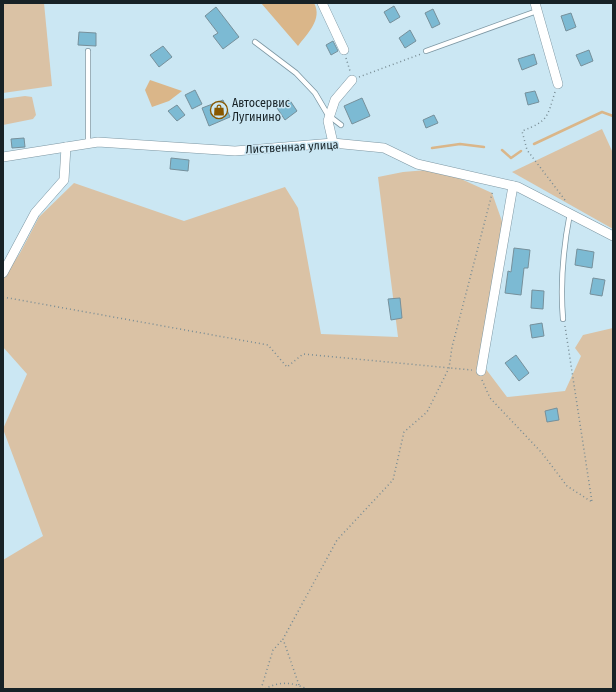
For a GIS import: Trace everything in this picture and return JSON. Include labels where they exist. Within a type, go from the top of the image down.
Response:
[{"type":"street","points":[[322,3],[344,50]]},
{"type":"street","points":[[536,7],[558,84]]},
{"type":"street","points":[[333,143],[328,120],[335,100],[352,80]]},
{"type":"street","name":"Лиственная улица","points":[[3,157],[66,147],[82,146],[98,142],[235,150],[333,143],[384,148],[417,164],[513,186],[570,213],[613,236]]},
{"type":"street","points":[[3,273],[35,213],[64,180],[66,147]]},
{"type":"street","points":[[481,371],[513,186]]},
{"type":"lane","points":[[426,51],[536,7]]},
{"type":"lane","points":[[255,42],[296,73],[315,92],[330,116],[341,125]]},
{"type":"lane","points":[[82,146],[88,51]]},
{"type":"lane","points":[[563,319],[561,295],[562,268],[570,213]]},
{"type":"path","points":[[344,50],[352,80],[400,63],[426,51]]},
{"type":"path","points":[[558,84],[547,118],[539,124],[522,130],[527,150],[563,197],[570,213]]},
{"type":"path","points":[[261,689],[273,650],[283,639],[337,540],[394,480],[404,432],[428,412],[449,368],[452,347],[495,182]]},
{"type":"path","points":[[3,298],[268,345],[287,367],[303,354],[481,371],[482,384],[490,398],[542,453],[567,486],[592,502],[563,319]]},
{"type":"path","points":[[283,639],[298,685]]},
{"type":"path","points":[[265,689],[275,683],[298,685],[307,689]]},
{"type":"shaded area","points":[[3,3],[44,3],[52,86],[3,93]]},
{"type":"shaded area","points":[[261,3],[314,3],[317,15],[313,26],[298,46]]},
{"type":"shaded area","points":[[150,80],[182,91],[169,101],[152,107],[145,90]]},
{"type":"shaded area","points":[[25,96],[32,97],[36,115],[33,119],[3,125],[3,99]]},
{"type":"shaded area","points":[[602,129],[613,153],[613,229],[512,172]]},
{"type":"shaded area","points":[[439,169],[492,193],[503,224],[479,360],[507,397],[565,391],[581,356],[575,348],[583,335],[613,328],[613,689],[3,689],[3,560],[43,536],[3,429],[27,374],[3,347],[3,279],[20,253],[39,217],[74,183],[184,221],[285,187],[298,208],[321,334],[398,337],[378,177],[403,172]]},
{"type":"building","points":[[394,6],[400,17],[390,23],[384,12]]},
{"type":"building","points":[[216,7],[239,37],[223,49],[213,36],[218,33],[205,16]]},
{"type":"building","points":[[433,9],[440,24],[432,28],[425,13]]},
{"type":"building","points":[[571,13],[576,27],[566,31],[561,16]]},
{"type":"building","points":[[410,30],[416,41],[405,48],[399,38]]},
{"type":"building","points":[[79,32],[96,33],[96,46],[78,45]]},
{"type":"building","points":[[333,41],[338,51],[331,55],[326,45]]},
{"type":"building","points":[[163,46],[172,57],[159,67],[150,55]]},
{"type":"building","points":[[589,50],[593,61],[581,66],[576,55]]},
{"type":"building","points":[[534,54],[537,64],[522,70],[518,59]]},
{"type":"building","points":[[195,90],[202,104],[192,109],[185,95]]},
{"type":"building","points":[[535,91],[539,102],[528,105],[525,93]]},
{"type":"building","points":[[362,98],[370,116],[352,124],[344,106]]},
{"type":"building","points":[[289,99],[297,111],[285,120],[277,108]]},
{"type":"building","points":[[223,100],[230,117],[209,126],[202,108]]},
{"type":"building","points":[[177,105],[185,115],[177,121],[168,111]]},
{"type":"building","points":[[434,115],[438,123],[426,128],[423,120]]},
{"type":"building","points":[[24,138],[25,147],[12,148],[11,139]]},
{"type":"building","points":[[171,158],[189,160],[188,171],[170,169]]},
{"type":"building","points":[[514,248],[530,250],[528,268],[524,268],[521,295],[505,293],[508,271],[511,272]]},
{"type":"building","points":[[577,249],[594,252],[592,268],[575,265]]},
{"type":"building","points":[[593,278],[605,280],[602,296],[590,294]]},
{"type":"building","points":[[532,290],[544,291],[543,309],[531,308]]},
{"type":"building","points":[[400,298],[402,318],[391,320],[388,299]]},
{"type":"building","points":[[542,323],[544,336],[532,338],[530,325]]},
{"type":"building","points":[[516,355],[529,373],[519,381],[505,363]]},
{"type":"building","points":[[557,408],[559,420],[547,422],[545,411]]},
{"type":"waterway","points":[[534,144],[602,112],[613,116]]},
{"type":"waterway","points":[[432,148],[460,144],[484,147]]},
{"type":"waterway","points":[[502,150],[511,158],[521,151]]},
{"type":"place","name":"Автосервис Лугинино","points":[[219,110]]}]
